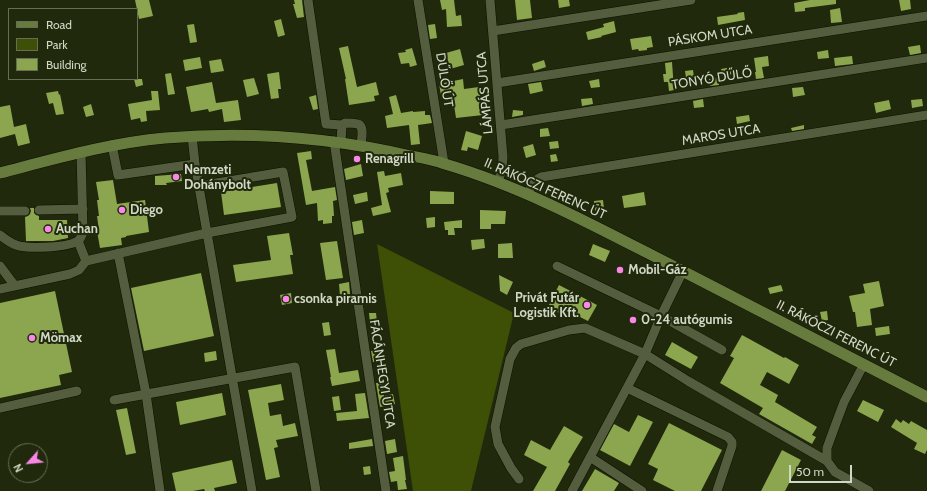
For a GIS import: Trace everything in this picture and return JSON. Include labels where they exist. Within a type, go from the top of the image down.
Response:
[{"type":"main road","name":"II. RÁKÓCZI FERENC ÚT","points":[[0,173],[112,145],[162,138],[192,136],[294,137],[338,142],[390,151],[444,163],[528,194],[581,219],[927,397]]},
{"type":"street","points":[[308,0],[326,124],[358,124],[361,126],[362,130],[361,146]]},
{"type":"street","name":"DŰLŐ ÚT","points":[[418,0],[444,163]]},
{"type":"street","name":"LÁMPÁS UTCA","points":[[490,0],[503,164],[498,182]]},
{"type":"street","points":[[493,31],[691,0]]},
{"type":"street","name":"PÁSKOM UTCA","points":[[497,83],[927,16]]},
{"type":"street","name":"TONYÓ DŰLŐ","points":[[501,125],[927,58]]},
{"type":"street","name":"MAROS UTCA","points":[[528,194],[531,185],[541,178],[927,115]]},
{"type":"street","name":"FÁCÁNHEGYI UTCA","points":[[342,125],[338,142],[386,491]]},
{"type":"street","points":[[192,136],[199,186],[252,491]]},
{"type":"street","points":[[112,145],[118,175],[196,164]]},
{"type":"street","points":[[0,235],[16,245],[27,247],[62,246],[78,241],[83,232],[81,152]]},
{"type":"street","points":[[0,289],[70,274],[79,270],[86,261],[207,233],[292,217],[283,172],[199,186]]},
{"type":"street","points":[[39,210],[83,209]]},
{"type":"street","points":[[0,211],[25,211]]},
{"type":"street","points":[[78,241],[86,261]]},
{"type":"street","points":[[118,254],[146,394],[160,491]]},
{"type":"street","points":[[557,266],[661,316],[722,350]]},
{"type":"street","points":[[0,267],[15,286]]},
{"type":"street","points":[[572,491],[645,354],[661,316],[683,271]]},
{"type":"street","points":[[519,479],[511,468],[498,444],[495,427],[510,359],[516,348],[521,344],[569,330],[585,328],[645,354],[688,381],[827,461],[835,472],[869,491]]},
{"type":"street","points":[[827,461],[827,448],[844,402],[864,364]]},
{"type":"street","points":[[114,400],[295,367],[316,491]]},
{"type":"street","points":[[627,388],[728,437],[732,442],[717,491]]},
{"type":"street","points":[[0,408],[77,391]]},
{"type":"street","points":[[590,457],[639,490]]},
{"type":"green space","points":[[377,244],[514,313],[471,491],[413,491]]},
{"type":"building","points":[[135,0],[149,0],[153,16],[139,19],[138,8],[137,8]]},
{"type":"building","points":[[294,0],[302,0],[304,17],[297,18],[293,4],[295,4]]},
{"type":"building","points":[[440,0],[454,0],[456,16],[461,15],[462,26],[447,27],[446,9],[442,10]]},
{"type":"building","points":[[515,0],[530,0],[532,18],[517,20]]},
{"type":"building","points":[[558,0],[569,0],[570,6],[559,8]]},
{"type":"building","points":[[810,0],[836,0],[836,4],[805,8],[805,11],[795,12],[794,3]]},
{"type":"building","points":[[899,0],[910,0],[911,9],[901,11]]},
{"type":"building","points":[[840,8],[842,22],[831,23],[830,10]]},
{"type":"building","points":[[744,12],[745,20],[718,25],[717,17]]},
{"type":"building","points":[[281,19],[285,35],[278,37],[274,21]]},
{"type":"building","points":[[614,21],[616,32],[588,40],[586,32],[604,27],[603,24]]},
{"type":"building","points":[[194,24],[197,42],[190,43],[187,25]]},
{"type":"building","points":[[435,24],[437,38],[430,39],[428,25]]},
{"type":"building","points":[[651,36],[653,47],[647,48],[647,50],[632,50],[630,39]]},
{"type":"building","points":[[920,45],[921,53],[910,55],[908,47]]},
{"type":"building","points":[[348,46],[357,87],[376,82],[379,95],[374,96],[375,101],[349,105],[346,79],[339,48]]},
{"type":"building","points":[[412,48],[417,65],[410,67],[409,63],[401,64],[398,53],[406,52],[405,50]]},
{"type":"building","points":[[460,49],[464,65],[450,69],[446,53]]},
{"type":"building","points":[[828,50],[829,58],[818,59],[817,52]]},
{"type":"building","points":[[768,56],[769,66],[762,67],[764,78],[756,79],[754,58]]},
{"type":"building","points":[[852,56],[853,64],[835,66],[834,58]]},
{"type":"building","points":[[200,57],[202,68],[185,71],[183,60]]},
{"type":"building","points":[[221,59],[224,71],[211,73],[209,61]]},
{"type":"building","points":[[544,60],[546,67],[534,71],[532,64]]},
{"type":"building","points":[[672,62],[674,90],[669,91],[668,82],[664,82],[663,74],[666,74],[665,63]]},
{"type":"building","points":[[732,67],[733,74],[722,76],[721,69]]},
{"type":"building","points":[[693,70],[694,77],[686,78],[685,71]]},
{"type":"building","points":[[279,72],[281,89],[278,89],[279,98],[271,99],[267,74]]},
{"type":"building","points":[[171,73],[175,94],[168,95],[165,74]]},
{"type":"building","points":[[254,78],[259,94],[247,97],[243,80]]},
{"type":"building","points":[[718,78],[719,85],[710,86],[709,79]]},
{"type":"building","points":[[142,79],[143,85],[136,87],[134,80]]},
{"type":"building","points":[[463,79],[464,89],[479,87],[483,115],[456,118],[452,92],[441,95],[439,84]]},
{"type":"building","points":[[599,79],[600,87],[591,88],[589,81]]},
{"type":"building","points":[[212,82],[216,103],[238,100],[241,120],[224,122],[222,109],[209,112],[208,109],[191,112],[186,87]]},
{"type":"building","points":[[541,82],[543,91],[530,94],[528,84]]},
{"type":"building","points":[[803,87],[805,95],[793,97],[792,88]]},
{"type":"building","points":[[58,91],[64,114],[56,115],[53,103],[49,104],[46,93]]},
{"type":"building","points":[[151,91],[158,91],[160,110],[146,111],[147,121],[141,122],[140,118],[131,120],[128,104],[152,100]]},
{"type":"building","points":[[316,95],[318,109],[313,110],[309,97]]},
{"type":"building","points":[[396,95],[401,113],[425,111],[425,115],[430,115],[432,123],[418,125],[420,144],[411,145],[409,125],[387,128],[385,116],[393,114],[389,97]]},
{"type":"building","points":[[592,98],[593,104],[582,106],[581,99]]},
{"type":"building","points":[[703,99],[704,107],[694,108],[693,101]]},
{"type":"building","points":[[922,99],[923,106],[912,108],[911,100]]},
{"type":"building","points":[[889,100],[891,109],[876,113],[874,103]]},
{"type":"building","points":[[91,104],[94,115],[86,117],[83,107]]},
{"type":"building","points":[[10,105],[14,127],[26,124],[30,143],[18,146],[15,134],[0,138],[0,107]]},
{"type":"building","points":[[513,110],[523,111],[523,115],[512,117]]},
{"type":"building","points":[[749,115],[750,121],[737,124],[736,117]]},
{"type":"building","points":[[804,125],[804,129],[792,131],[791,128]]},
{"type":"building","points":[[548,128],[550,136],[540,137],[540,129]]},
{"type":"building","points":[[466,131],[482,136],[478,150],[468,147],[467,151],[461,150]]},
{"type":"building","points":[[558,141],[559,148],[550,149],[549,142]]},
{"type":"building","points":[[533,144],[536,155],[526,158],[523,147]]},
{"type":"building","points":[[311,151],[312,159],[306,160],[312,191],[335,187],[337,200],[333,201],[334,216],[332,216],[332,223],[323,224],[323,220],[318,221],[317,203],[306,205],[297,153]]},
{"type":"building","points":[[556,154],[558,161],[551,162],[550,155]]},
{"type":"building","points":[[361,164],[363,176],[346,180],[344,169]]},
{"type":"building","points":[[384,171],[385,176],[401,173],[403,185],[388,188],[389,192],[386,193],[391,212],[373,216],[371,208],[382,205],[377,172]]},
{"type":"building","points":[[181,174],[182,181],[166,183],[167,185],[155,185],[155,176]]},
{"type":"building","name":"Diego","points":[[113,180],[117,204],[145,200],[149,232],[121,238],[122,245],[100,248],[97,231],[99,231],[97,216],[99,216],[97,200],[99,200],[96,182]]},
{"type":"building","points":[[277,183],[281,207],[224,215],[221,192]]},
{"type":"building","points":[[430,191],[454,192],[454,204],[430,204]]},
{"type":"building","points":[[367,192],[368,201],[355,204],[353,195]]},
{"type":"building","points":[[644,192],[646,205],[624,208],[622,196]]},
{"type":"building","points":[[603,200],[604,209],[595,211],[594,201]]},
{"type":"building","points":[[30,208],[34,208],[34,213],[39,216],[39,220],[67,220],[68,238],[53,241],[26,241],[25,217],[30,214]]},
{"type":"building","points":[[480,210],[506,211],[505,224],[491,224],[491,229],[480,229]]},
{"type":"building","points":[[435,217],[435,227],[427,228],[426,218]]},
{"type":"building","points":[[362,220],[364,233],[354,235],[352,222]]},
{"type":"building","points":[[462,220],[462,228],[454,228],[455,235],[448,235],[448,230],[445,230],[444,222]]},
{"type":"building","points":[[289,233],[293,255],[290,255],[293,274],[236,282],[233,265],[271,260],[267,236]]},
{"type":"building","points":[[484,239],[485,248],[472,250],[471,240]]},
{"type":"building","points":[[337,241],[343,278],[326,280],[320,243]]},
{"type":"building","points":[[512,243],[513,258],[498,258],[498,244]]},
{"type":"building","points":[[593,244],[610,251],[605,262],[589,255]]},
{"type":"building","points":[[201,273],[214,336],[144,351],[131,288]]},
{"type":"building","points":[[499,275],[513,282],[507,295],[500,291]]},
{"type":"building","points":[[879,281],[884,306],[870,309],[872,325],[857,327],[855,312],[853,312],[849,296],[865,293],[863,284]]},
{"type":"building","points":[[349,282],[350,294],[340,296],[339,284]]},
{"type":"building","points":[[559,285],[597,305],[588,321],[562,308],[559,313],[548,307]]},
{"type":"building","points":[[781,285],[783,291],[770,294],[768,288]]},
{"type":"building","name":"Mömax","points":[[55,291],[72,372],[59,375],[61,385],[0,398],[0,303]]},
{"type":"building","name":"csonka piramis","points":[[291,293],[292,303],[282,305],[280,295]]},
{"type":"building","points":[[827,311],[828,320],[822,321],[820,312]]},
{"type":"building","points":[[369,313],[376,313],[377,322],[370,323]]},
{"type":"building","points":[[329,322],[331,335],[324,336],[322,323]]},
{"type":"building","points":[[889,326],[890,334],[876,336],[875,328]]},
{"type":"building","points":[[742,335],[799,365],[789,384],[767,372],[760,385],[778,395],[775,402],[817,427],[812,435],[816,437],[812,444],[759,414],[763,408],[720,383],[734,358],[730,356]]},
{"type":"building","points":[[672,342],[698,357],[691,369],[665,355]]},
{"type":"building","points":[[335,349],[339,373],[358,370],[360,381],[332,386],[326,350]]},
{"type":"building","points":[[381,350],[382,360],[373,362],[371,351]]},
{"type":"building","points":[[216,351],[217,360],[205,362],[204,353]]},
{"type":"building","points":[[376,383],[382,383],[384,396],[393,394],[395,404],[380,407]]},
{"type":"building","points":[[281,384],[284,400],[268,403],[270,416],[281,414],[283,426],[295,423],[298,436],[276,440],[278,447],[274,448],[280,477],[266,480],[248,390]]},
{"type":"building","points":[[222,393],[226,415],[180,425],[176,402]]},
{"type":"building","points":[[365,393],[369,418],[337,421],[336,413],[357,411],[355,394]]},
{"type":"building","points":[[339,396],[341,410],[334,411],[332,397]]},
{"type":"building","points":[[863,400],[884,410],[878,422],[857,411]]},
{"type":"building","points":[[127,408],[136,453],[126,455],[116,410]]},
{"type":"building","points":[[638,415],[653,422],[630,466],[600,450],[614,424],[629,432]]},
{"type":"building","points":[[896,419],[901,423],[903,420],[909,424],[911,421],[927,430],[927,450],[925,454],[914,449],[917,443],[891,427]]},
{"type":"building","points":[[669,423],[722,450],[701,491],[675,491],[653,480],[658,469],[648,464]]},
{"type":"building","points":[[564,426],[583,437],[568,462],[570,464],[555,491],[533,491],[547,467],[524,455],[531,440],[550,450]]},
{"type":"building","points":[[372,439],[373,446],[349,449],[349,443]]},
{"type":"building","points":[[395,439],[397,452],[387,454],[385,441]]},
{"type":"building","points":[[782,450],[801,460],[785,491],[761,491]]},
{"type":"building","points":[[403,456],[407,489],[398,490],[397,481],[391,482],[389,472],[395,471],[393,458]]},
{"type":"building","points":[[232,460],[237,483],[214,488],[215,491],[205,491],[204,489],[193,491],[176,491],[172,473]]},
{"type":"building","points":[[370,466],[371,474],[364,475],[363,467]]},
{"type":"building","points":[[595,469],[619,483],[614,491],[582,491]]},
{"type":"place","name":"Renagrill","points":[[357,159]]},
{"type":"place","name":"Nemzeti Dohánybolt","points":[[176,177]]},
{"type":"place","name":"Diego","points":[[122,210]]},
{"type":"place","name":"Auchan","points":[[48,229]]},
{"type":"place","name":"Mobil-Gáz","points":[[620,270]]},
{"type":"place","name":"csonka piramis","points":[[286,299]]},
{"type":"place","name":"Privát Futár Logistik Kft.","points":[[587,305]]},
{"type":"place","name":"0-24 autógumis","points":[[633,320]]},
{"type":"place","name":"Mömax","points":[[32,338]]}]
